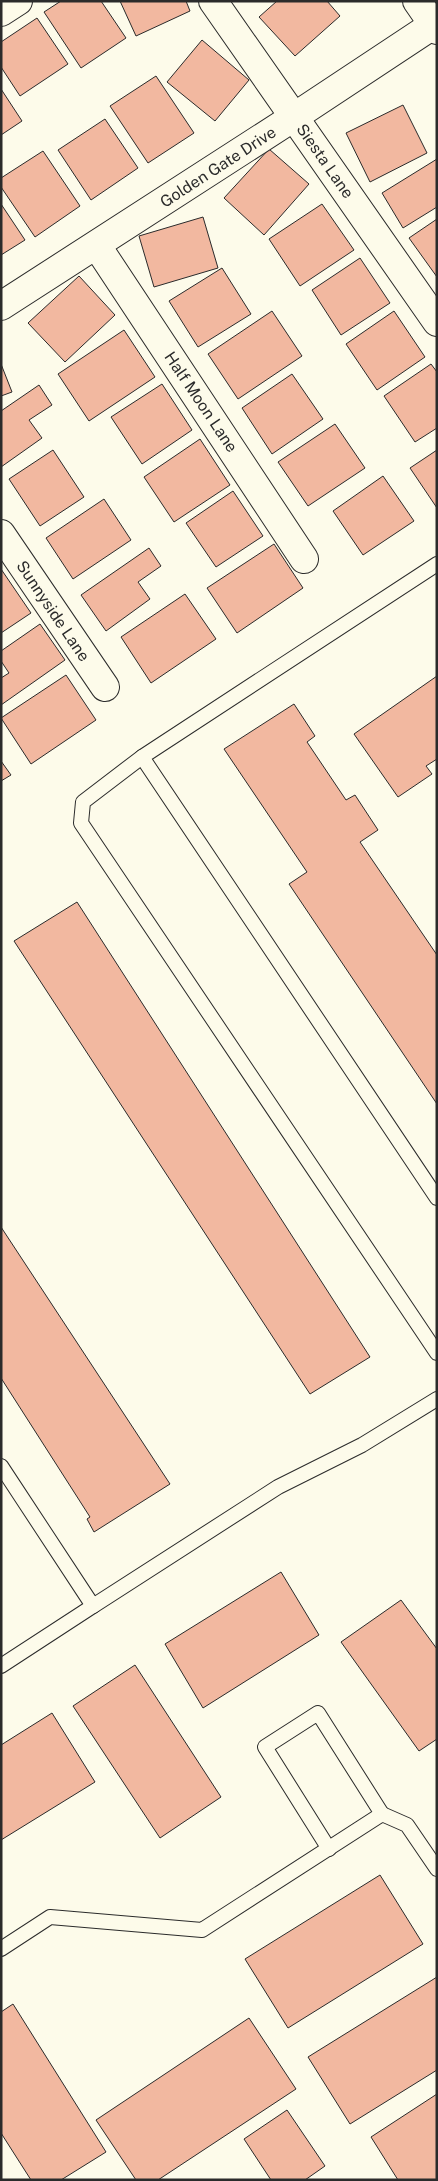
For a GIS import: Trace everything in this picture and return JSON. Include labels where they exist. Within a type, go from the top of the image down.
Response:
[{"type":"street","points":[[1,12],[18,1]]},
{"type":"street","name":"Siesta Lane","points":[[214,1],[437,322]]},
{"type":"street","points":[[417,1],[435,27]]},
{"type":"street","name":"Golden Gate Drive","points":[[1,306],[435,27]]},
{"type":"street","name":"Half Moon Lane","points":[[97,246],[304,559]]},
{"type":"street","name":"Sunnyside Lane","points":[[1,534],[105,687]]},
{"type":"lane","points":[[437,564],[142,757],[83,802],[81,823],[437,1353]]},
{"type":"lane","points":[[142,757],[437,1198]]},
{"type":"lane","points":[[1,1666],[278,1487],[362,1446],[437,1399]]},
{"type":"lane","points":[[1,1466],[93,1606]]},
{"type":"lane","points":[[329,1849],[265,1747],[318,1713],[382,1814],[407,1825],[437,1869]]},
{"type":"lane","points":[[1,1948],[50,1917],[202,1930],[382,1814]]},
{"type":"building","points":[[61,1],[101,1],[126,38],[81,68],[44,12]]},
{"type":"building","points":[[120,1],[186,1],[190,11],[136,36]]},
{"type":"building","points":[[277,1],[327,1],[340,16],[295,56],[259,17]]},
{"type":"building","points":[[37,18],[68,64],[20,96],[1,67],[1,42]]},
{"type":"building","points":[[202,40],[249,80],[215,121],[167,82]]},
{"type":"building","points":[[156,76],[194,133],[148,163],[110,106]]},
{"type":"building","points":[[1,89],[22,121],[1,135]]},
{"type":"building","points":[[403,105],[427,153],[370,182],[346,133]]},
{"type":"building","points":[[105,119],[138,168],[91,200],[58,150]]},
{"type":"building","points":[[269,149],[309,184],[264,235],[224,198]]},
{"type":"building","points":[[43,151],[80,206],[35,237],[1,187],[1,178]]},
{"type":"building","points":[[437,159],[437,207],[403,228],[382,193]]},
{"type":"building","points":[[1,204],[25,240],[1,255]]},
{"type":"building","points":[[322,204],[354,250],[300,286],[269,239]]},
{"type":"building","points":[[203,217],[218,268],[154,287],[139,236]]},
{"type":"building","points":[[437,219],[437,277],[409,238]]},
{"type":"building","points":[[360,258],[390,303],[341,335],[312,290]]},
{"type":"building","points":[[222,268],[251,314],[198,347],[169,301]]},
{"type":"building","points":[[79,276],[115,315],[65,362],[28,323]]},
{"type":"building","points":[[272,311],[302,356],[238,399],[208,354]]},
{"type":"building","points":[[394,311],[425,357],[377,390],[346,344]]},
{"type":"building","points":[[124,330],[155,377],[89,421],[58,374]]},
{"type":"building","points":[[1,364],[12,392],[1,396]]},
{"type":"building","points":[[431,364],[437,372],[437,428],[415,442],[384,396]]},
{"type":"building","points":[[292,374],[323,419],[272,454],[242,408]]},
{"type":"building","points":[[162,384],[192,430],[142,464],[111,417]]},
{"type":"building","points":[[39,385],[52,405],[29,420],[42,438],[1,467],[1,411]]},
{"type":"building","points":[[335,424],[365,468],[308,506],[278,462]]},
{"type":"building","points":[[200,439],[230,485],[174,522],[144,477]]},
{"type":"building","points":[[53,450],[84,497],[40,526],[9,479]]},
{"type":"building","points":[[437,450],[437,508],[410,468]]},
{"type":"building","points":[[383,476],[414,521],[363,555],[333,511]]},
{"type":"building","points":[[233,491],[263,536],[216,567],[186,523]]},
{"type":"building","points":[[104,499],[131,540],[73,579],[46,538]]},
{"type":"building","points":[[274,544],[303,588],[237,633],[207,588]]},
{"type":"building","points":[[149,548],[161,566],[138,582],[150,599],[106,631],[81,595]]},
{"type":"building","points":[[1,569],[31,613],[1,633]]},
{"type":"building","points":[[185,594],[216,639],[151,683],[121,637]]},
{"type":"building","points":[[40,624],[65,660],[1,705],[1,678],[9,673],[1,661],[1,651]]},
{"type":"building","points":[[66,675],[96,720],[31,764],[1,718]]},
{"type":"building","points":[[437,676],[437,759],[426,766],[432,774],[398,797],[354,734]]},
{"type":"building","points":[[294,704],[315,736],[307,742],[346,800],[355,795],[378,830],[360,842],[437,955],[437,1104],[289,884],[307,872],[224,749]]},
{"type":"building","points":[[1,761],[11,775],[1,781]]},
{"type":"building","points":[[77,902],[370,1357],[310,1394],[14,941]]},
{"type":"building","points":[[1,1227],[170,1484],[94,1532],[87,1519],[90,1517],[1,1378]]},
{"type":"building","points":[[281,1572],[319,1635],[203,1708],[165,1644]]},
{"type":"building","points":[[401,1600],[437,1649],[437,1739],[419,1751],[341,1642]]},
{"type":"building","points":[[135,1665],[221,1797],[160,1838],[73,1706]]},
{"type":"building","points":[[52,1713],[95,1782],[1,1840],[1,1745]]},
{"type":"building","points":[[380,1875],[423,1944],[288,2028],[245,1959]]},
{"type":"building","points":[[437,1977],[437,2070],[350,2124],[308,2057]]},
{"type":"building","points":[[13,2004],[106,2152],[61,2180],[31,2180],[1,2133],[1,2012]]},
{"type":"building","points":[[249,2018],[296,2089],[158,2180],[136,2180],[96,2120]]},
{"type":"building","points":[[437,2094],[437,2180],[398,2180],[371,2137]]},
{"type":"building","points":[[287,2110],[325,2166],[305,2180],[271,2180],[244,2139]]}]
